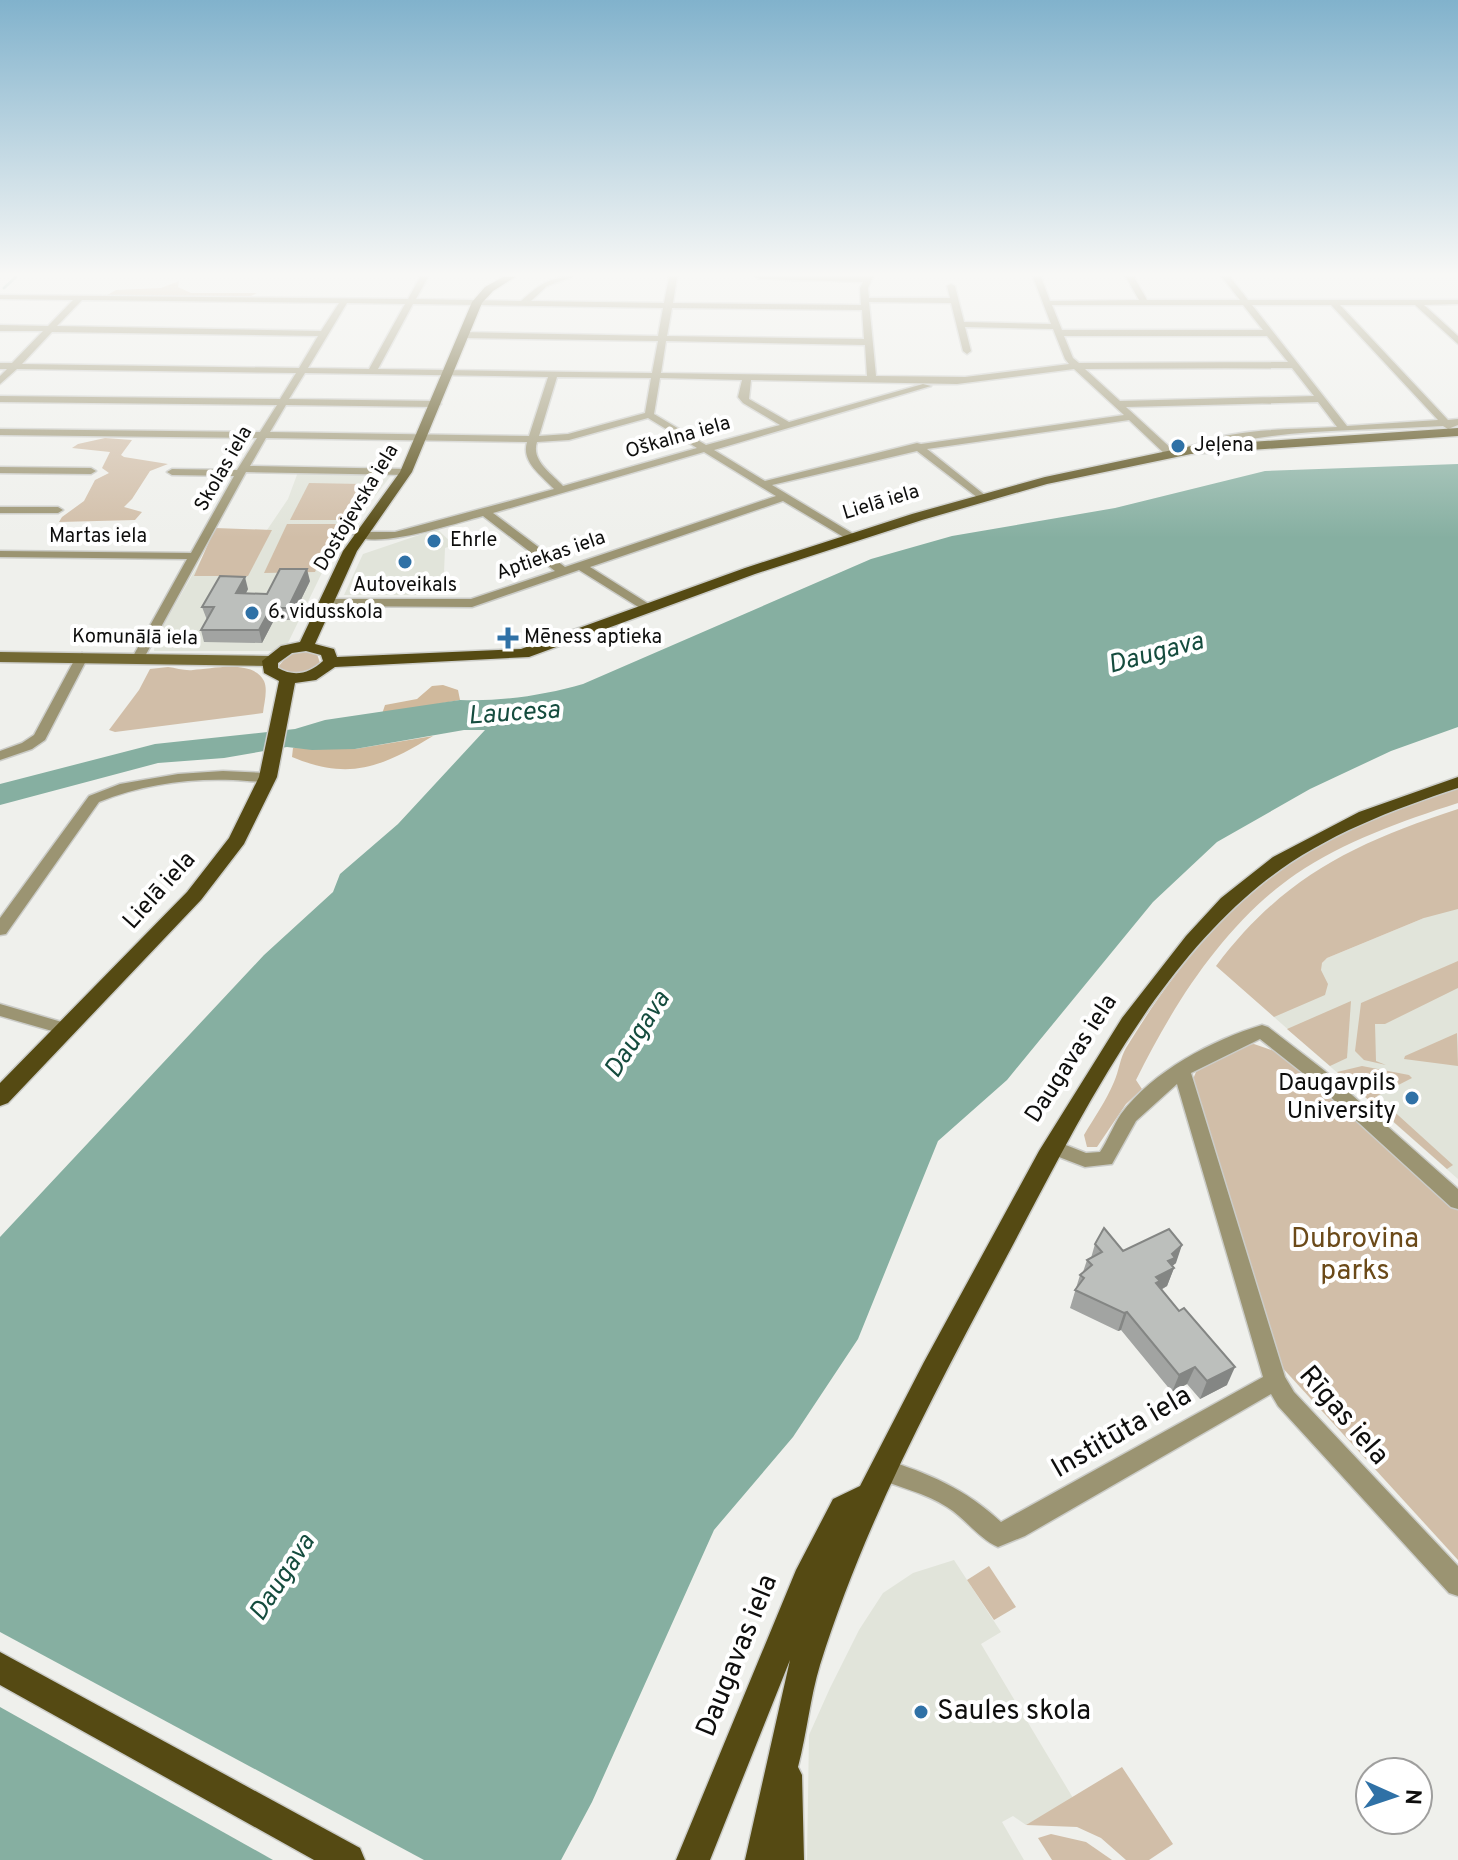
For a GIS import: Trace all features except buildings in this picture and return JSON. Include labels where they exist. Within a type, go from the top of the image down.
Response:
[{"type":"main road","name":"Dostojevska iela","points":[[306,646],[359,535],[397,489],[406,472],[452,364]]},
{"type":"main road","name":"Lielā iela","points":[[331,662],[523,654],[851,537],[982,498],[1171,454],[1457,428]]},
{"type":"main road","points":[[306,646],[323,648],[331,656],[331,662],[320,672],[288,678],[270,670],[270,661],[280,652],[306,646]]},
{"type":"main road","name":"Lielā iela","points":[[0,1097],[213,872],[237,840],[269,769],[288,678]]},
{"type":"main road","name":"Daugavas iela","points":[[762,1860],[766,1822],[785,1755],[804,1667],[876,1483],[946,1343],[1053,1147],[1161,981],[1230,902],[1273,865],[1311,841],[1390,805],[1458,782]]},
{"type":"main road","name":"Daugavas iela","points":[[693,1860],[807,1581],[843,1509],[876,1483]]},
{"type":"main road","points":[[0,1668],[348,1860]]},
{"type":"main road","name":"Daugavas iela","points":[[785,1755],[787,1860]]},
{"type":"street","points":[[0,381],[17,364]]},
{"type":"street","name":"Skolas iela","points":[[138,658],[242,471],[308,364]]},
{"type":"street","points":[[372,372],[376,364]]},
{"type":"street","points":[[649,415],[658,364]]},
{"type":"street","points":[[869,364],[869,380],[882,397]]},
{"type":"street","points":[[1390,364],[1444,423]]},
{"type":"street","points":[[1294,365],[1344,429]]},
{"type":"street","name":"Oškalna iela","points":[[359,535],[386,536],[412,532],[882,397],[965,380],[1075,366],[1294,365]]},
{"type":"street","points":[[0,366],[965,380]]},
{"type":"street","points":[[1075,366],[1171,454]]},
{"type":"street","points":[[553,374],[529,451],[533,461],[561,490]]},
{"type":"street","points":[[747,378],[743,397],[746,401],[787,425]]},
{"type":"street","points":[[0,399],[436,404]]},
{"type":"street","points":[[1120,404],[1320,399]]},
{"type":"street","points":[[0,432],[532,439],[569,437],[649,415],[851,537]]},
{"type":"street","points":[[764,484],[917,446],[1015,430],[1134,417]]},
{"type":"street","points":[[1191,450],[1224,439],[1344,429],[1444,423],[1457,428]]},
{"type":"street","points":[[533,461],[569,437]]},
{"type":"street","points":[[917,446],[982,498]]},
{"type":"street","points":[[0,470],[91,471]]},
{"type":"street","points":[[172,472],[406,472]]},
{"type":"street","name":"Aptiekas iela","points":[[324,603],[472,603],[783,497]]},
{"type":"street","points":[[0,510],[58,510]]},
{"type":"street","points":[[485,512],[563,571]]},
{"type":"street","name":"Martas iela","points":[[0,554],[196,556]]},
{"type":"street","points":[[579,565],[648,609]]},
{"type":"street","name":"Komunālā iela","points":[[0,657],[270,661]]},
{"type":"street","points":[[0,756],[40,737],[82,657]]},
{"type":"street","points":[[0,930],[94,799],[120,788],[178,778],[269,769]]},
{"type":"street","points":[[0,1010],[66,1029]]},
{"type":"street","points":[[1053,1147],[1085,1160],[1105,1159],[1127,1119],[1142,1103],[1182,1072],[1240,1039],[1262,1031],[1319,1076],[1458,1201]]},
{"type":"street","name":"Rīgas iela","points":[[1182,1072],[1275,1381],[1286,1399],[1458,1584]]},
{"type":"street","name":"Institūta iela","points":[[876,1483],[939,1488],[971,1509],[998,1535],[1017,1528],[1275,1381]]},
{"type":"shaded area","points":[[298,472],[393,473],[332,552],[286,647],[276,651],[154,651],[155,640],[218,530],[267,530],[288,499]]},
{"type":"shaded area","points":[[437,529],[454,545],[445,548],[446,578],[440,595],[344,595],[363,554]]},
{"type":"shaded area","points":[[443,685],[458,690],[460,700],[382,714],[385,705],[417,699],[432,686]]},
{"type":"shaded area","points":[[433,736],[398,756],[365,767],[331,768],[292,757],[293,748],[355,749]]},
{"type":"shaded area","name":"Daugavpils University","points":[[1458,882],[1458,1179],[1274,1017],[1327,958],[1424,918]]},
{"type":"shaded area","name":"Saules skola","points":[[954,1560],[1001,1632],[981,1644],[1073,1798],[1026,1825],[1013,1816],[1002,1822],[1024,1860],[807,1860],[809,1735],[830,1688],[859,1630],[883,1593],[913,1573]]},
{"type":"green space","points":[[105,438],[132,440],[121,455],[124,457],[168,464],[150,471],[124,507],[142,512],[135,520],[59,522],[84,501],[95,480],[109,473],[102,468],[110,452],[72,448]]},
{"type":"green space","points":[[309,483],[362,484],[346,520],[290,520]]},
{"type":"green space","points":[[287,524],[336,524],[315,572],[264,573]]},
{"type":"green space","points":[[215,528],[272,530],[248,576],[194,576]]},
{"type":"green space","points":[[303,651],[317,654],[320,663],[299,673],[278,667],[290,653]]},
{"type":"green space","points":[[150,669],[251,670],[264,681],[263,713],[115,732],[109,730],[139,690]]},
{"type":"green space","points":[[1458,788],[1458,803],[1395,825],[1315,862],[1270,894],[1246,916],[1204,966],[1167,1022],[1136,1080],[1142,1089],[1126,1104],[1097,1147],[1087,1147],[1084,1135],[1111,1089],[1126,1048],[1158,998],[1227,916],[1265,883],[1306,854],[1351,829]]},
{"type":"green space","points":[[1458,809],[1458,909],[1424,918],[1327,958],[1321,970],[1328,984],[1325,995],[1274,1017],[1216,966],[1267,909],[1323,867],[1386,835]]},
{"type":"green space","points":[[1458,961],[1458,988],[1385,1024],[1375,1024],[1376,1061],[1386,1065],[1364,1060],[1355,1051],[1361,1003]]},
{"type":"green space","points":[[1351,1001],[1347,1058],[1330,1066],[1287,1029]]},
{"type":"green space","points":[[1457,1033],[1458,1066],[1404,1059],[1405,1056]]},
{"type":"green space","name":"Dubrovina parks","points":[[1254,1044],[1286,1055],[1458,1210],[1458,1560],[1279,1364],[1193,1079],[1196,1072],[1244,1045]]},
{"type":"green space","points":[[1362,1066],[1412,1078],[1377,1096],[1453,1165],[1447,1169],[1337,1072]]},
{"type":"green space","points":[[989,1566],[1016,1607],[994,1620],[967,1580]]},
{"type":"green space","points":[[1122,1767],[1173,1844],[1149,1860],[1126,1860],[1101,1838],[1077,1827],[1026,1825]]},
{"type":"green space","points":[[1051,1834],[1086,1842],[1112,1860],[1052,1860],[1038,1838]]},
{"type":"water","points":[[1458,464],[1458,727],[1391,751],[1310,789],[1217,842],[1153,902],[1007,1080],[938,1141],[858,1339],[793,1437],[714,1530],[592,1802],[561,1860],[0,1860],[0,1237],[264,955],[333,892],[340,874],[398,824],[485,730],[464,730],[355,749],[287,747],[224,758],[158,763],[0,805],[0,784],[155,744],[295,729],[325,720],[460,700],[522,697],[568,688],[871,559],[952,536],[1115,508],[1265,471]]},
{"type":"pier","points":[[0,1632],[424,1860],[273,1860],[0,1707]]},
{"type":"place","name":"Jeļena","points":[[1178,446]]},
{"type":"place","name":"Ehrle","points":[[434,541]]},
{"type":"place","name":"Autoveikals","points":[[405,562]]},
{"type":"place","name":"6. vidusskola","points":[[252,613]]},
{"type":"place","name":"Mēness aptieka","points":[[508,638]]},
{"type":"place","name":"Daugavpils University","points":[[1412,1098]]},
{"type":"place","name":"Saules skola","points":[[921,1712]]},
{"type":"water label","name":"Daugava","points":[[1156,654]]},
{"type":"water label","name":"Laucesa","points":[[514,714]]},
{"type":"water label","name":"Daugava","points":[[638,1035]]},
{"type":"water label","name":"Daugava","points":[[283,1578]]}]
